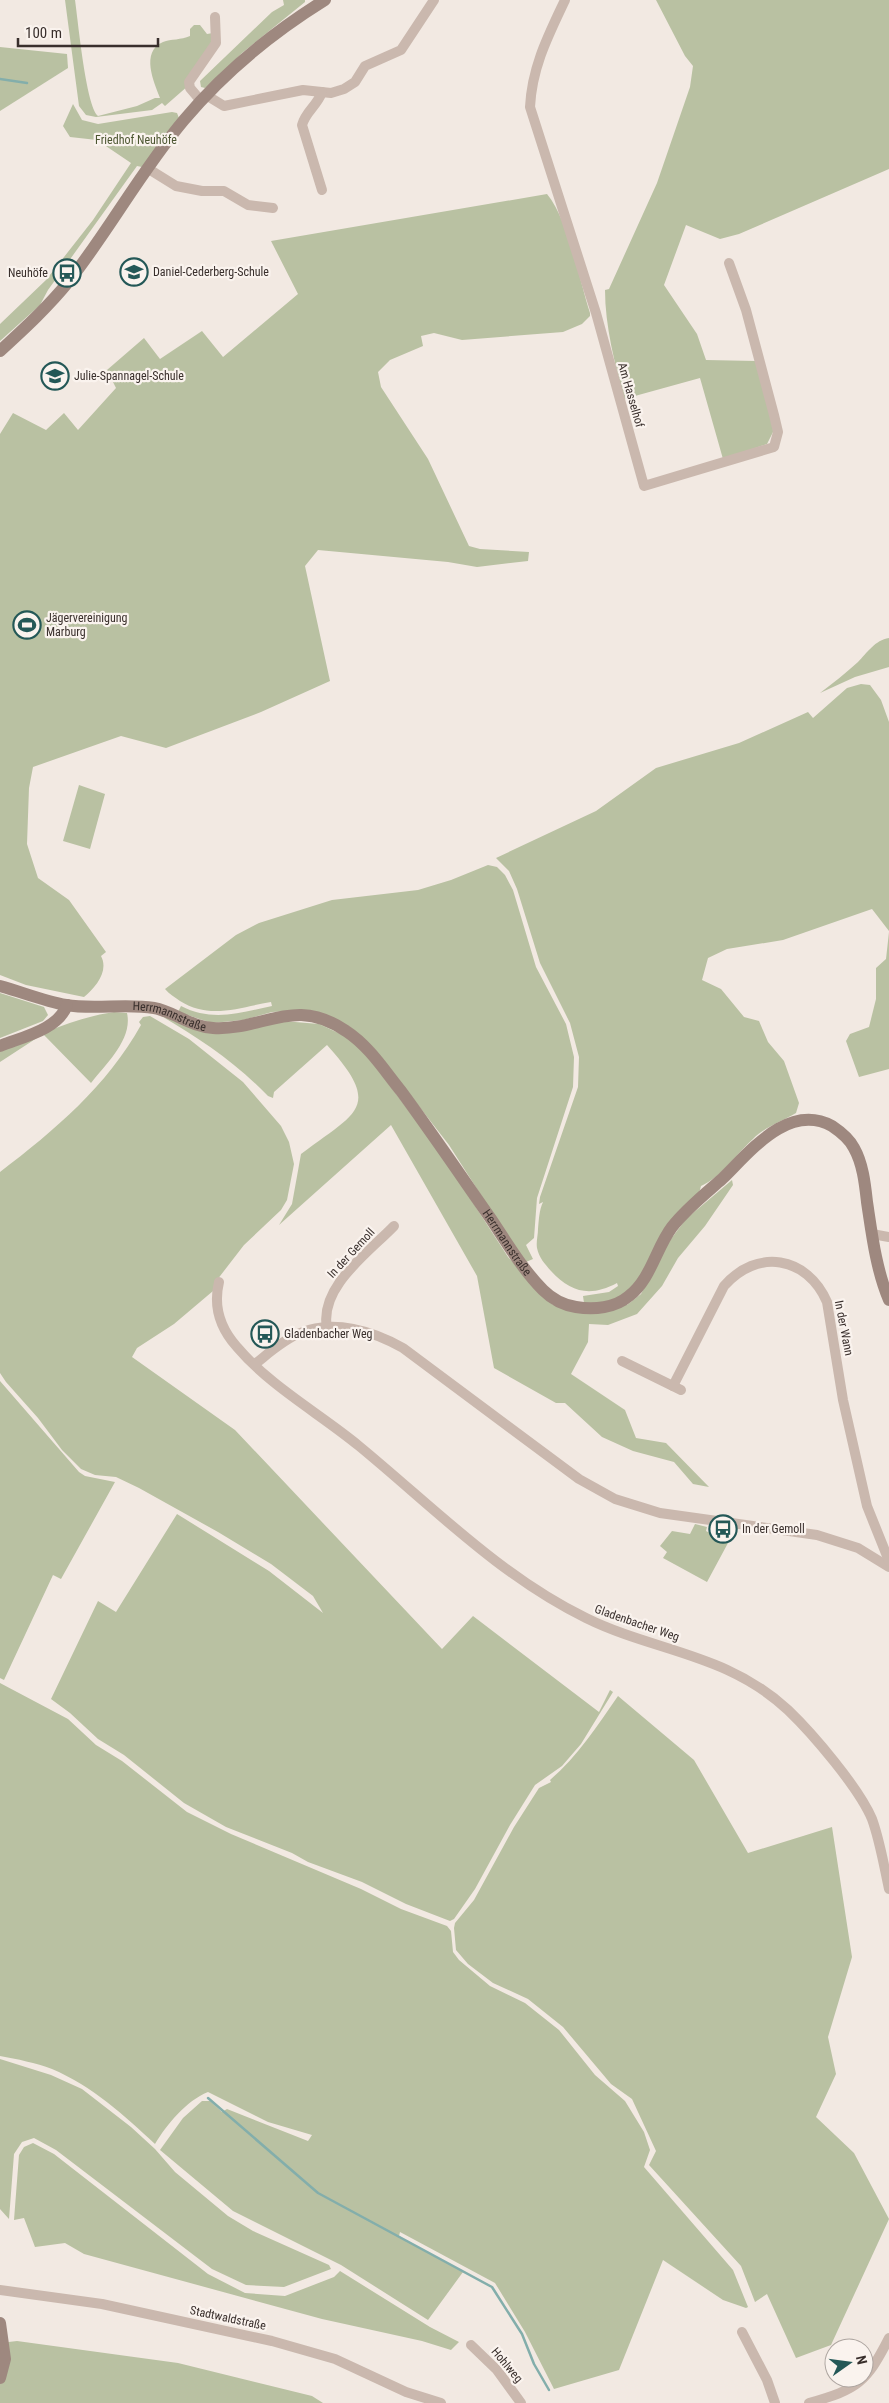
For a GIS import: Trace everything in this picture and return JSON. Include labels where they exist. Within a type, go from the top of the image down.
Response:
[{"type":"street","points":[[0,351],[67,283],[147,168],[204,98],[270,38],[325,0]]},
{"type":"street","points":[[215,17],[216,42],[189,82],[190,88],[204,98],[224,106],[303,90],[331,93],[344,88],[355,82],[365,66],[401,50],[434,0]]},
{"type":"street","name":"Am Hasselhof","points":[[565,0],[539,56],[533,76],[530,107],[596,313],[644,486],[774,447],[777,440],[774,415],[746,310],[729,263]]},
{"type":"street","points":[[322,92],[316,105],[304,116],[302,125],[322,190]]},
{"type":"street","points":[[147,168],[176,186],[202,191],[224,191],[248,205],[274,208]]},
{"type":"street","name":"Herrmannstraße","points":[[0,986],[67,1005],[117,1005],[155,1008],[210,1028],[233,1027],[279,1016],[306,1016],[329,1022],[345,1030],[367,1049],[444,1149],[534,1280],[555,1300],[580,1308],[606,1307],[629,1296],[645,1277],[665,1238],[683,1215],[764,1138],[795,1122],[812,1121],[825,1123],[842,1133],[854,1147],[864,1181],[879,1271],[889,1300]]},
{"type":"street","points":[[0,1046],[59,1019],[67,1005]]},
{"type":"street","name":"In der Gemoll","points":[[327,1328],[325,1311],[332,1292],[394,1226]]},
{"type":"street","points":[[872,1234],[889,1237]]},
{"type":"street","name":"In der Wann","points":[[622,1361],[677,1388],[724,1286],[737,1273],[760,1263],[772,1262],[793,1266],[808,1275],[820,1288],[827,1302],[843,1400],[867,1506],[889,1561]]},
{"type":"street","name":"Gladenbacher Weg","points":[[220,1282],[216,1302],[223,1327],[237,1348],[282,1389],[358,1445],[485,1553],[547,1596],[602,1625],[718,1664],[760,1689],[788,1710],[818,1743],[864,1804],[877,1835],[889,1888]]},
{"type":"street","points":[[255,1364],[298,1334],[327,1328],[354,1328],[373,1333],[404,1348],[578,1478],[615,1500],[660,1513],[817,1535],[858,1548],[889,1567]]},
{"type":"street","name":"Stadtwaldstraße","points":[[0,2290],[102,2304],[272,2341],[335,2359],[406,2392],[441,2403]]},
{"type":"street","points":[[0,2323],[5,2359],[0,2378]]},
{"type":"street","points":[[742,2332],[767,2380],[775,2403]]},
{"type":"street","points":[[809,2403],[841,2392],[863,2381],[875,2366],[889,2338]]},
{"type":"street","name":"Hohlweg","points":[[471,2345],[497,2370],[522,2403]]},
{"type":"green space","points":[[65,0],[75,0],[86,80],[94,109],[98,116],[160,98],[152,76],[150,60],[156,47],[163,42],[190,36],[190,29],[194,25],[200,25],[207,34],[213,33],[214,37],[189,85],[165,106],[162,103],[152,110],[96,117],[86,115],[79,106]]},
{"type":"green space","points":[[283,0],[305,0],[305,2],[242,53],[211,84],[205,88],[201,87],[200,81],[272,12],[284,5]]},
{"type":"green space","points":[[656,0],[889,0],[889,169],[739,234],[720,239],[686,225],[664,285],[697,334],[706,360],[756,361],[774,430],[767,444],[723,459],[700,378],[624,399],[614,359],[605,304],[605,290],[609,289],[657,183],[690,87],[693,66],[685,56]]},
{"type":"green space","points":[[0,47],[67,54],[68,68],[0,111]]},
{"type":"green space","name":"Friedhof Neuhöfe","points":[[73,104],[82,120],[98,124],[172,112],[177,113],[179,118],[142,167],[137,166],[48,290],[40,305],[0,341],[0,324],[46,280],[93,220],[131,163],[97,140],[70,137],[63,126]]},
{"type":"green space","points":[[547,194],[555,205],[573,251],[590,316],[582,324],[563,332],[462,340],[434,333],[421,336],[423,346],[390,360],[378,372],[381,387],[428,459],[469,546],[480,549],[529,552],[528,561],[477,567],[448,562],[318,550],[305,566],[330,681],[261,712],[166,748],[121,736],[33,767],[29,788],[27,844],[38,878],[69,900],[106,952],[101,956],[103,967],[100,978],[84,997],[26,985],[0,975],[0,434],[13,413],[46,430],[64,413],[78,430],[116,388],[107,370],[144,338],[160,359],[202,331],[223,357],[298,294],[271,241]]},
{"type":"green space","points":[[889,638],[889,667],[855,677],[820,693],[853,666],[875,644]]},
{"type":"green space","points":[[861,684],[870,685],[881,700],[889,722],[889,931],[872,909],[783,940],[727,949],[708,958],[702,980],[721,989],[744,1017],[759,1021],[768,1042],[784,1061],[799,1103],[796,1113],[768,1127],[746,1145],[716,1177],[701,1186],[698,1197],[661,1252],[628,1291],[610,1301],[584,1303],[583,1296],[609,1292],[618,1286],[617,1283],[599,1290],[590,1291],[574,1288],[566,1284],[551,1271],[541,1258],[537,1246],[539,1215],[543,1202],[539,1204],[540,1197],[578,1087],[579,1057],[570,1023],[540,963],[517,889],[509,871],[496,858],[596,811],[656,768],[739,743],[808,712],[813,718],[847,688]]},
{"type":"green space","points":[[79,785],[105,794],[90,849],[63,841]]},
{"type":"green space","points":[[488,865],[497,867],[505,875],[513,890],[536,967],[566,1024],[574,1057],[573,1087],[537,1198],[534,1238],[526,1245],[533,1259],[526,1262],[449,1145],[373,1047],[288,1011],[272,1012],[243,1020],[212,1023],[178,1012],[181,1006],[204,1014],[226,1015],[272,1006],[271,1002],[236,1009],[203,1010],[191,1007],[180,1001],[165,989],[236,935],[259,923],[332,900],[418,890],[451,880]]},
{"type":"green space","points":[[889,932],[889,1069],[859,1077],[846,1041],[850,1034],[869,1027],[876,999],[876,968],[886,959]]},
{"type":"green space","points":[[0,993],[44,1007],[48,1015],[43,1021],[0,1038]]},
{"type":"green space","points":[[114,1012],[127,1013],[128,1023],[126,1032],[117,1051],[91,1083],[43,1034],[0,1062],[0,1051],[70,1023]]},
{"type":"green space","points":[[158,1014],[206,1033],[283,1021],[319,1024],[345,1036],[364,1051],[444,1158],[508,1257],[553,1305],[627,1305],[641,1294],[668,1243],[686,1219],[732,1180],[733,1185],[705,1226],[678,1258],[662,1286],[637,1314],[608,1325],[589,1324],[588,1342],[571,1374],[625,1410],[636,1438],[666,1443],[709,1487],[693,1484],[674,1462],[633,1451],[602,1437],[565,1403],[556,1403],[494,1368],[477,1276],[391,1125],[279,1225],[292,1204],[301,1154],[348,1118],[356,1107],[358,1096],[355,1083],[345,1066],[327,1045],[274,1092],[273,1098],[268,1096],[243,1072],[216,1051]]},
{"type":"green space","points":[[150,1016],[189,1039],[243,1082],[281,1126],[289,1142],[294,1164],[287,1200],[281,1210],[244,1245],[217,1280],[213,1291],[174,1324],[137,1348],[132,1357],[235,1430],[442,1649],[473,1616],[599,1712],[610,1690],[613,1692],[581,1744],[562,1766],[535,1785],[510,1825],[475,1889],[454,1919],[450,1921],[406,1904],[362,1882],[308,1862],[292,1853],[226,1827],[184,1803],[124,1755],[98,1739],[70,1713],[51,1699],[98,1601],[116,1612],[177,1514],[269,1571],[323,1613],[313,1596],[271,1564],[218,1532],[116,1477],[95,1475],[81,1469],[62,1450],[0,1373],[0,1172],[78,1106],[112,1068],[141,1025],[139,1022],[143,1017]]},
{"type":"green space","points":[[0,1381],[79,1472],[85,1476],[115,1482],[61,1579],[53,1575],[4,1680],[0,1678]]},
{"type":"green space","points":[[695,1524],[707,1527],[706,1531],[728,1543],[707,1582],[663,1558],[667,1552],[660,1546],[672,1531],[690,1534]]},
{"type":"green space","points":[[0,1683],[68,1719],[96,1745],[122,1761],[187,1812],[231,1834],[361,1889],[401,1909],[447,1926],[451,1931],[453,1952],[459,1960],[490,1986],[525,2003],[559,2030],[595,2075],[625,2101],[644,2132],[650,2150],[644,2167],[733,2270],[748,2307],[746,2308],[723,2300],[663,2260],[619,2370],[554,2389],[525,2332],[495,2283],[400,2232],[399,2236],[463,2272],[428,2320],[341,2265],[233,2211],[160,2150],[183,2118],[202,2101],[210,2101],[222,2112],[227,2109],[308,2141],[312,2135],[268,2122],[208,2092],[185,2107],[165,2129],[155,2144],[119,2112],[67,2076],[26,2061],[0,2056]]},
{"type":"green space","points":[[618,1696],[694,1760],[748,1853],[832,1827],[852,1957],[828,2037],[836,2074],[816,2117],[854,2153],[889,2219],[834,2338],[824,2338],[824,2348],[796,2358],[767,2294],[755,2302],[741,2266],[649,2165],[656,2151],[632,2099],[611,2084],[563,2027],[528,1999],[493,1983],[468,1964],[456,1950],[455,1923],[474,1900],[514,1827],[539,1788],[551,1782],[550,1780],[578,1751]]},
{"type":"green space","points":[[0,2059],[51,2075],[82,2089],[131,2127],[155,2149],[175,2172],[228,2216],[253,2231],[329,2265],[331,2269],[284,2287],[246,2285],[212,2269],[56,2150],[34,2138],[22,2142],[14,2154],[9,2219],[0,2209]]},
{"type":"green space","points":[[33,2143],[54,2154],[208,2274],[245,2293],[285,2296],[334,2277],[340,2271],[430,2327],[459,2342],[451,2350],[422,2341],[322,2319],[84,2254],[65,2243],[35,2247],[24,2218],[14,2220],[19,2155],[24,2147]]},
{"type":"green space","points":[[17,2341],[178,2363],[312,2396],[323,2403],[0,2403],[0,2343]]},
{"type":"waterway","points":[[0,79],[27,83]]},
{"type":"waterway","points":[[208,2098],[318,2193],[492,2287],[522,2334],[534,2364],[549,2390]]},
{"type":"place","name":"Daniel-Cederberg-Schule","points":[[134,272]]},
{"type":"place","name":"Neuhöfe","points":[[67,273]]},
{"type":"place","name":"Julie-Spannagel-Schule","points":[[55,376]]},
{"type":"place","name":"Jägervereinigung Marburg","points":[[27,625]]},
{"type":"place","name":"Gladenbacher Weg","points":[[265,1334]]},
{"type":"place","name":"In der Gemoll","points":[[723,1529]]}]
